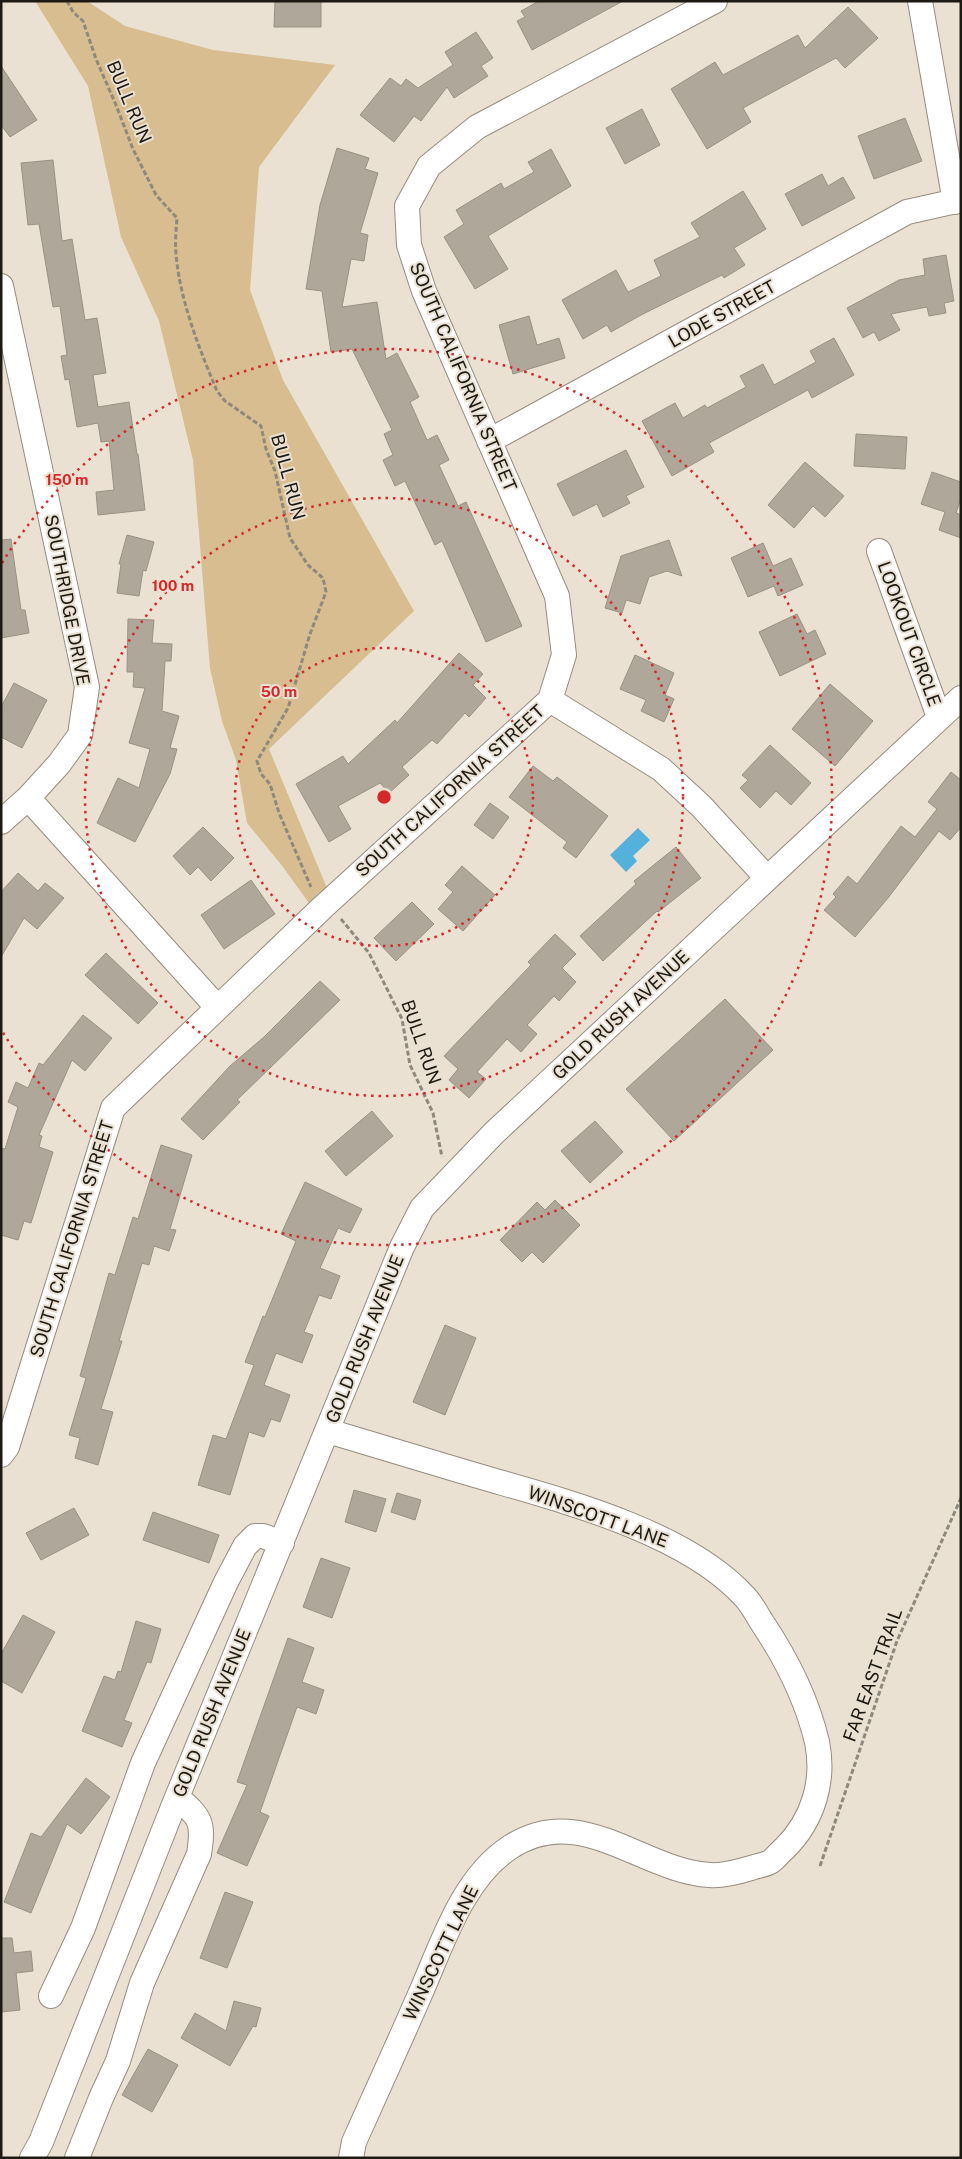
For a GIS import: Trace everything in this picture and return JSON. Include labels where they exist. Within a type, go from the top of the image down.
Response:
[{"type":"street","name":"SOUTH CALIFORNIA STREET","points":[[1,1455],[7,1448],[112,1108],[323,907],[550,700],[564,654],[557,596],[424,291],[409,245],[407,206],[429,166],[476,127],[714,1]]},
{"type":"street","points":[[920,1],[958,201]]},
{"type":"street","name":"LODE STREET","points":[[489,442],[907,212],[958,201]]},
{"type":"street","name":"SOUTHRIDGE DRIVE","points":[[1,286],[86,688],[80,735],[59,764],[28,798],[1,822]]},
{"type":"street","name":"LOOKOUT CIRCLE","points":[[879,550],[939,716]]},
{"type":"street","name":"GOLD RUSH AVENUE","points":[[32,2158],[41,2142],[177,1797],[402,1247],[422,1208],[494,1133],[939,716],[961,698]]},
{"type":"street","points":[[550,700],[661,769],[701,806],[767,878]]},
{"type":"street","points":[[28,798],[217,1007]]},
{"type":"street","name":"WINSCOTT LANE","points":[[328,1431],[530,1491],[614,1519],[665,1539],[704,1562],[745,1596],[781,1651],[811,1716],[820,1758],[818,1789],[809,1818],[794,1838],[770,1862],[740,1871],[712,1876],[680,1869],[596,1835],[567,1832],[538,1835],[511,1846],[488,1864],[469,1889],[450,1927],[354,2142],[351,2158]]},
{"type":"street","points":[[51,1996],[83,1928],[143,1763],[226,1582],[245,1546],[255,1536],[263,1536],[282,1543]]},
{"type":"street","points":[[77,2158],[118,2061],[142,1983],[199,1854],[202,1835],[197,1815],[177,1797]]},
{"type":"path","name":"BULL RUN","points":[[67,1],[73,12],[83,21],[96,59],[133,149],[156,194],[177,218],[176,253],[181,289],[217,391],[225,401],[261,426],[266,450],[275,471],[290,538],[308,565],[323,578],[326,592],[300,666],[288,708],[257,761],[261,774],[270,784],[279,813],[311,887]]},
{"type":"path","name":"BULL RUN","points":[[341,918],[369,953],[402,1019],[410,1065],[433,1112],[442,1156]]},
{"type":"path","name":"FAR EAST TRAIL","points":[[820,1866],[897,1641],[961,1498]]},
{"type":"shaded area","points":[[35,1],[87,1],[125,26],[213,50],[335,65],[259,167],[250,290],[283,380],[414,611],[269,749],[327,888],[309,903],[283,867],[247,823],[236,760],[222,721],[210,668],[193,460],[159,321],[121,237],[88,86]]},
{"type":"water","points":[[638,828],[650,840],[633,856],[637,861],[626,872],[610,855]]},
{"type":"building","points":[[275,1],[321,1],[321,27],[274,27]]},
{"type":"building","points":[[539,1],[623,1],[532,50],[517,21],[525,17],[521,11]]},
{"type":"building","points":[[848,7],[878,38],[845,68],[836,58],[743,108],[751,122],[707,149],[671,89],[715,62],[723,75],[798,35],[805,48]]},
{"type":"building","points":[[476,32],[493,58],[481,66],[488,76],[454,98],[447,87],[421,121],[414,116],[394,142],[360,115],[390,78],[401,86],[406,79],[418,88],[453,65],[445,52]]},
{"type":"building","points":[[1,66],[37,120],[10,137],[1,125]]},
{"type":"building","points":[[642,109],[660,145],[625,164],[606,128]]},
{"type":"building","points":[[905,118],[922,161],[874,179],[858,136]]},
{"type":"building","points":[[337,148],[369,158],[365,169],[378,173],[360,233],[368,235],[364,261],[351,259],[342,307],[377,302],[386,359],[397,353],[419,397],[410,402],[427,440],[437,435],[449,460],[439,465],[458,506],[466,502],[522,626],[486,642],[442,541],[435,545],[405,481],[395,486],[383,460],[393,455],[384,434],[392,430],[352,349],[331,352],[322,291],[306,289],[320,205]]},
{"type":"building","points":[[551,149],[571,186],[488,236],[508,269],[475,289],[444,237],[464,224],[456,210],[501,183],[504,189],[534,172],[528,162]]},
{"type":"building","points":[[53,160],[62,241],[72,239],[85,320],[97,318],[106,373],[93,375],[98,407],[129,402],[145,510],[98,515],[96,492],[114,490],[109,441],[101,442],[98,423],[77,427],[69,379],[65,380],[61,356],[67,355],[60,306],[53,307],[39,224],[28,225],[21,163]]},
{"type":"building","points":[[822,174],[828,186],[843,177],[855,198],[802,226],[785,194]]},
{"type":"building","points":[[743,191],[766,229],[734,248],[745,265],[724,278],[722,275],[611,332],[607,325],[583,339],[562,300],[616,270],[628,292],[661,276],[654,260],[700,237],[691,223]]},
{"type":"building","points":[[946,255],[954,301],[944,303],[946,313],[929,316],[927,307],[891,314],[900,330],[879,341],[874,332],[863,338],[847,308],[899,280],[925,275],[923,259]]},
{"type":"building","points":[[529,316],[537,345],[559,338],[565,358],[513,374],[499,325]]},
{"type":"building","points":[[834,338],[854,375],[812,398],[808,390],[709,443],[714,452],[672,476],[642,421],[675,403],[683,418],[705,405],[707,408],[746,387],[740,376],[763,364],[774,385],[816,362],[810,351]]},
{"type":"building","points":[[856,434],[907,437],[905,469],[854,466]]},
{"type":"building","points":[[626,450],[644,487],[626,496],[630,503],[603,517],[597,504],[573,516],[557,484]]},
{"type":"building","points":[[805,462],[844,496],[825,517],[813,506],[794,528],[768,505]]},
{"type":"building","points":[[932,472],[961,482],[961,498],[956,513],[961,515],[961,538],[939,530],[945,512],[921,504]]},
{"type":"building","points":[[127,535],[154,542],[146,571],[143,570],[139,596],[117,593],[121,564],[119,564]]},
{"type":"building","points":[[11,539],[21,610],[25,610],[29,633],[1,638],[1,540]]},
{"type":"building","points":[[669,540],[682,576],[667,571],[649,577],[640,604],[626,600],[622,613],[605,608],[621,556]]},
{"type":"building","points":[[763,543],[773,566],[791,558],[803,585],[778,596],[774,586],[748,597],[731,558]]},
{"type":"building","points":[[797,614],[807,634],[815,630],[826,654],[780,676],[759,632]]},
{"type":"building","points":[[128,619],[154,620],[152,643],[172,644],[171,661],[165,661],[162,711],[179,716],[170,748],[177,749],[170,774],[135,842],[97,823],[118,778],[139,788],[150,749],[129,743],[145,688],[133,687],[134,672],[127,672]]},
{"type":"building","points":[[459,653],[483,674],[473,685],[486,698],[469,717],[465,713],[437,744],[432,740],[402,767],[409,775],[389,793],[380,783],[338,806],[351,829],[329,842],[296,784],[343,756],[348,764],[395,720],[397,723]]},
{"type":"building","points":[[635,655],[674,673],[665,695],[674,699],[664,722],[641,711],[646,700],[620,689]]},
{"type":"building","points":[[14,683],[47,700],[22,748],[1,737],[1,707]]},
{"type":"building","points":[[830,684],[873,721],[835,766],[792,729]]},
{"type":"building","points":[[770,745],[811,783],[791,805],[776,791],[760,808],[740,788],[748,780],[742,775]]},
{"type":"building","points":[[533,766],[553,781],[557,777],[608,816],[576,858],[563,848],[567,842],[509,797]]},
{"type":"building","points":[[951,772],[961,780],[961,827],[950,840],[939,831],[888,898],[855,937],[824,910],[836,897],[833,894],[848,876],[857,884],[901,826],[915,837],[937,809],[928,802]]},
{"type":"building","points":[[490,803],[509,817],[493,839],[474,825]]},
{"type":"building","points":[[203,827],[234,858],[211,881],[198,867],[190,875],[173,856]]},
{"type":"building","points":[[676,847],[701,878],[657,911],[603,961],[580,936],[636,884],[634,881]]},
{"type":"building","points":[[462,866],[495,895],[463,931],[438,909],[453,892],[445,885]]},
{"type":"building","points":[[18,873],[38,891],[45,883],[64,898],[37,929],[24,918],[1,957],[1,892]]},
{"type":"building","points":[[251,880],[275,914],[224,949],[201,915]]},
{"type":"building","points":[[412,902],[434,924],[396,961],[374,938]]},
{"type":"building","points":[[555,934],[576,954],[562,968],[576,982],[559,1001],[554,996],[527,1025],[537,1034],[521,1052],[507,1039],[477,1072],[486,1079],[469,1098],[449,1080],[458,1069],[444,1056],[531,965],[528,962]]},
{"type":"building","points":[[106,953],[158,1003],[138,1024],[85,975]]},
{"type":"building","points":[[320,981],[340,1000],[237,1100],[240,1102],[203,1140],[181,1119],[230,1066],[264,1037]]},
{"type":"building","points":[[725,999],[773,1050],[674,1141],[626,1089]]},
{"type":"building","points":[[83,1015],[112,1038],[85,1071],[72,1060],[39,1135],[42,1136],[39,1147],[53,1152],[31,1223],[24,1221],[18,1240],[1,1235],[1,1148],[5,1149],[18,1107],[8,1102],[16,1082],[28,1088],[39,1063],[43,1065]]},
{"type":"building","points":[[372,1111],[393,1136],[346,1176],[325,1151]]},
{"type":"building","points":[[595,1121],[623,1152],[590,1183],[561,1151]]},
{"type":"building","points":[[161,1145],[192,1155],[170,1229],[176,1230],[169,1251],[154,1246],[149,1265],[142,1263],[119,1341],[122,1341],[101,1409],[113,1412],[98,1465],[75,1458],[80,1438],[69,1435],[86,1378],[80,1376],[109,1273],[115,1275],[133,1217],[138,1219]]},
{"type":"building","points":[[305,1182],[362,1209],[350,1233],[338,1228],[320,1268],[340,1276],[331,1299],[319,1295],[304,1332],[313,1335],[302,1363],[276,1353],[264,1385],[290,1395],[280,1422],[271,1419],[264,1437],[249,1432],[230,1495],[198,1485],[213,1435],[226,1439],[254,1365],[245,1362],[296,1241],[281,1234]]},
{"type":"building","points":[[555,1200],[580,1225],[543,1263],[532,1252],[522,1262],[500,1240],[537,1202],[545,1210]]},
{"type":"building","points":[[445,1325],[476,1338],[445,1415],[413,1402]]},
{"type":"building","points":[[354,1490],[386,1499],[376,1532],[345,1522]]},
{"type":"building","points":[[397,1493],[421,1500],[415,1520],[391,1512]]},
{"type":"building","points":[[74,1508],[89,1535],[41,1560],[26,1533]]},
{"type":"building","points":[[153,1512],[219,1535],[209,1563],[143,1540]]},
{"type":"building","points":[[321,1558],[350,1568],[332,1618],[303,1607]]},
{"type":"building","points":[[23,1615],[55,1632],[22,1693],[1,1681],[1,1654]]},
{"type":"building","points":[[136,1621],[161,1629],[151,1663],[147,1662],[124,1720],[132,1723],[122,1747],[82,1731],[104,1676],[115,1680],[118,1671],[121,1672]]},
{"type":"building","points":[[288,1638],[314,1648],[302,1682],[324,1690],[316,1714],[297,1707],[260,1812],[269,1816],[247,1866],[217,1853],[247,1785],[237,1782]]},
{"type":"building","points":[[86,1778],[110,1797],[81,1834],[67,1824],[31,1913],[4,1902],[31,1833],[41,1837]]},
{"type":"building","points":[[225,1892],[253,1902],[227,1968],[200,1958]]},
{"type":"building","points":[[1,1938],[12,1938],[14,1953],[31,1951],[33,1971],[16,1973],[20,2010],[1,2012]]},
{"type":"building","points":[[234,2001],[261,2008],[256,2027],[253,2026],[230,2066],[181,2038],[195,2013],[226,2031]]},
{"type":"building","points":[[148,2049],[178,2065],[152,2112],[122,2095]]}]
